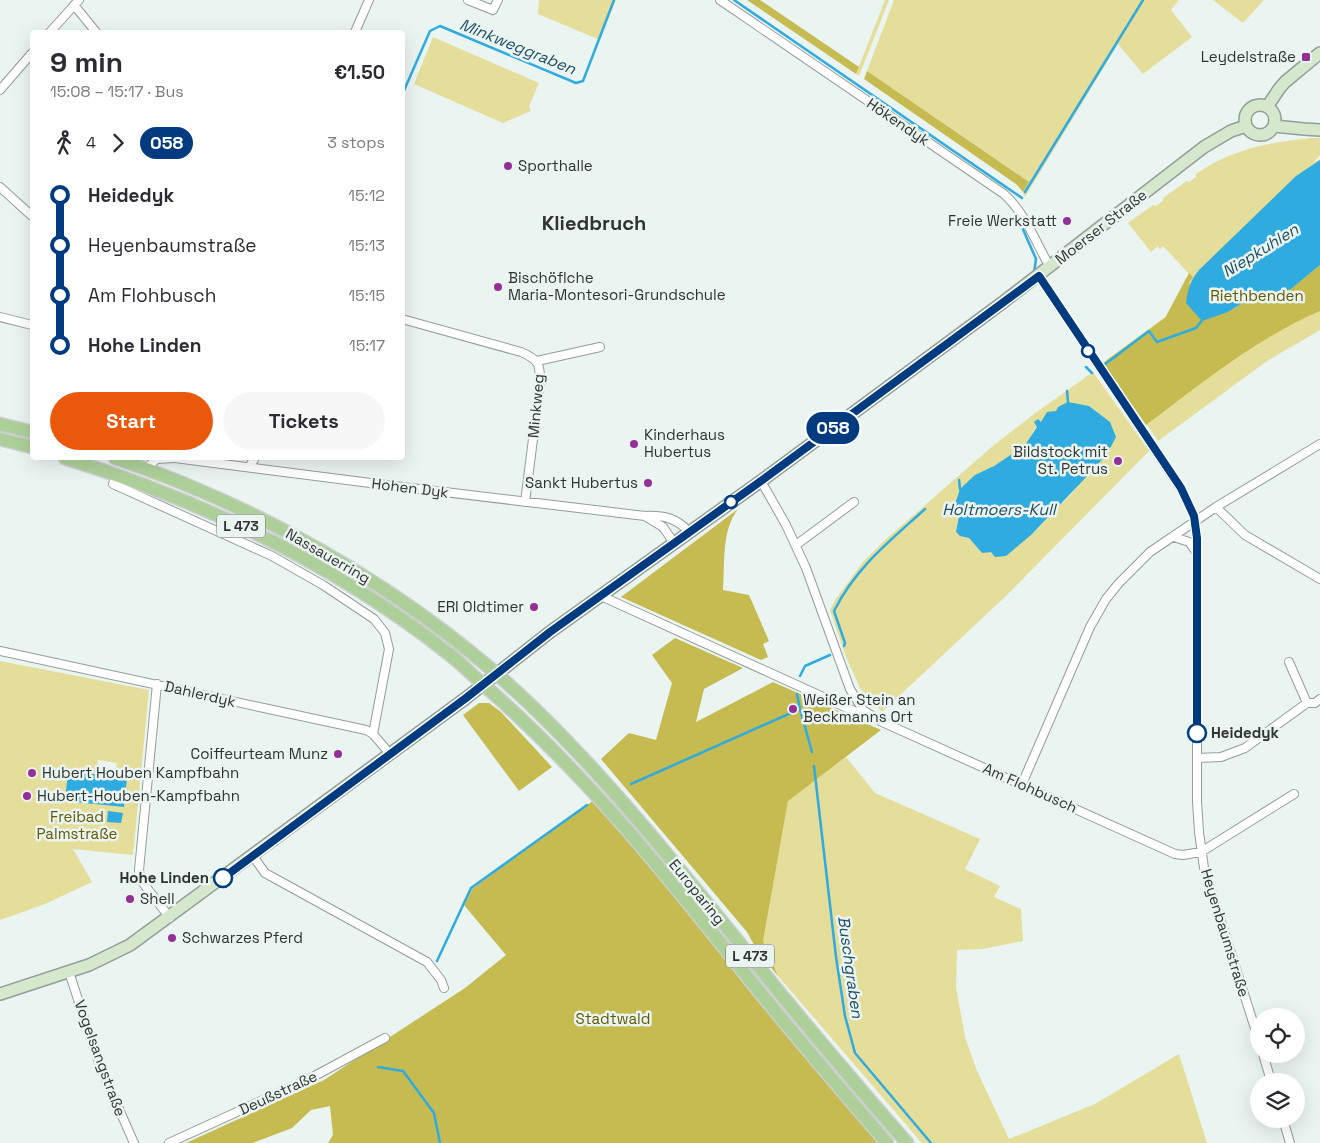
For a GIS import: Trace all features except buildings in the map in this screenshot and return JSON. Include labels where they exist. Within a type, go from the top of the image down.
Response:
[{"type":"main road","points":[[1268,107],[1285,82],[1320,53]]},
{"type":"main road","points":[[1262,105],[1268,107],[1274,116],[1274,126],[1267,134],[1255,135],[1246,126],[1245,119],[1250,109],[1255,106],[1262,105]]},
{"type":"main road","name":"Moerser Straße","points":[[0,994],[69,972],[110,956],[170,918],[601,596],[761,481],[1039,276],[1204,147],[1231,131],[1246,126]]},
{"type":"main road","points":[[1274,126],[1320,130]]},
{"type":"main road","points":[[0,424],[30,432]]},
{"type":"main road","points":[[0,439],[30,446]]},
{"type":"main road","name":"Nassauerring","points":[[70,460],[115,479],[245,527],[304,559],[360,591],[406,622],[450,656],[483,685]]},
{"type":"main road","name":"Nassauerring","points":[[121,460],[146,468],[256,515],[366,578],[414,610],[496,674]]},
{"type":"main road","name":"Europaring","points":[[496,674],[540,714],[612,790],[660,845],[791,1007],[907,1143]]},
{"type":"main road","name":"Europaring","points":[[483,685],[530,727],[599,798],[679,891],[768,1001],[888,1143]]},
{"type":"street","points":[[357,30],[369,0]]},
{"type":"street","points":[[468,0],[493,10],[498,0]]},
{"type":"street","name":"Hökendyk","points":[[720,0],[1004,194],[1016,205],[1050,267]]},
{"type":"street","points":[[52,30],[76,3],[95,30]]},
{"type":"street","points":[[0,90],[30,54]]},
{"type":"street","points":[[0,186],[30,214]]},
{"type":"street","name":"Heyenbaumstraße","points":[[1039,276],[1102,374],[1181,488],[1190,504],[1196,522],[1197,801],[1201,852],[1204,868],[1250,1013]]},
{"type":"street","points":[[0,317],[30,324]]},
{"type":"street","name":"Minkweg","points":[[405,320],[521,352],[532,356],[538,362],[540,384],[525,502]]},
{"type":"street","points":[[538,362],[600,347]]},
{"type":"street","points":[[1022,784],[1090,627],[1102,605],[1119,583],[1141,560],[1216,507],[1320,444]]},
{"type":"street","name":"Hohen Dyk","points":[[146,468],[156,460]]},
{"type":"street","name":"Hohen Dyk","points":[[191,460],[525,502],[645,516],[664,516],[676,520],[688,532]]},
{"type":"street","points":[[249,467],[253,460]]},
{"type":"street","name":"Nassauerring","points":[[115,479],[272,556],[374,619],[385,633],[389,649],[373,734]]},
{"type":"street","name":"Am Flohbusch","points":[[761,481],[796,545],[850,689],[863,710],[880,721],[1175,854],[1183,856],[1201,852]]},
{"type":"street","points":[[796,545],[854,502]]},
{"type":"street","points":[[1216,507],[1245,535],[1320,578]]},
{"type":"street","name":"Hohen Dyk","points":[[645,516],[663,527],[674,543]]},
{"type":"street","points":[[1174,537],[1189,542],[1197,553]]},
{"type":"street","name":"Am Flohbusch","points":[[601,596],[856,712],[863,710]]},
{"type":"street","name":"Dahlerdyk","points":[[0,651],[366,730],[373,734]]},
{"type":"street","points":[[1289,662],[1306,702]]},
{"type":"street","points":[[157,684],[139,870],[140,879],[170,918]]},
{"type":"street","points":[[1197,758],[1220,757],[1245,748],[1306,702],[1318,703]]},
{"type":"street","points":[[373,734],[390,754]]},
{"type":"street","name":"Heyenbaumstraße","points":[[1201,852],[1294,794]]},
{"type":"street","points":[[253,856],[265,873],[427,962],[441,980],[444,988]]},
{"type":"street","name":"Vogelsangstraße","points":[[69,972],[100,1066],[134,1143]]},
{"type":"street","name":"Deußstraße","points":[[169,1143],[309,1079],[385,1038]]},
{"type":"street","points":[[1286,1128],[1290,1143]]},
{"type":"green space","points":[[539,0],[616,0],[600,40],[538,14]]},
{"type":"green space","points":[[747,0],[760,0],[859,67],[856,74]]},
{"type":"green space","points":[[885,0],[889,0],[859,76],[856,74]]},
{"type":"green space","points":[[894,0],[1179,0],[1171,10],[1192,37],[1143,74],[1118,44],[1025,197],[1023,192],[1029,182],[867,71]]},
{"type":"green space","points":[[1213,0],[1264,0],[1243,23]]},
{"type":"green space","points":[[433,37],[539,83],[529,106],[531,111],[503,123],[414,84]]},
{"type":"green space","points":[[867,71],[1029,182],[1023,192],[1016,184],[864,79]]},
{"type":"green space","name":"Riethbenden","points":[[1320,138],[1320,155],[1314,162],[1320,159],[1320,330],[1267,361],[1158,441],[1105,361],[1184,303],[1192,277],[1163,246],[1160,249],[1158,246],[1151,252],[1128,223],[1153,205],[1156,206],[1163,201],[1163,198],[1196,177],[1196,174],[1209,165],[1223,158],[1252,148]]},
{"type":"green space","points":[[1320,265],[1320,311],[1296,322],[1251,348],[1146,425],[1103,363],[1165,318],[1189,273],[1193,277],[1189,283],[1228,312],[1244,302],[1291,289]]},
{"type":"green space","points":[[1093,372],[1149,451],[1007,595],[882,712],[860,688],[846,657],[830,610],[835,600],[863,562],[885,540],[994,445]],"holes":[[[1089,406],[1110,422],[1074,491],[1031,535],[982,553],[969,538],[956,532],[959,516],[994,466],[1012,454],[1023,452],[1032,434],[1051,413]]]},
{"type":"green space","points":[[738,509],[726,537],[723,590],[749,595],[769,641],[763,644],[768,657],[761,660],[621,597]]},
{"type":"green space","points":[[675,638],[743,668],[704,689],[696,722],[773,682],[881,730],[788,801],[763,941],[778,976],[758,952],[747,932],[601,759],[629,733],[656,740],[672,683],[652,655]]},
{"type":"green space","name":"Freibad Palmstraße","points":[[0,661],[149,690],[133,855],[73,849],[92,882],[45,904],[0,920]],"holes":[[[98,760],[117,763],[115,773],[97,771]]]},
{"type":"green space","points":[[479,703],[489,703],[501,712],[552,767],[519,791],[463,715]]},
{"type":"green space","points":[[846,757],[875,793],[980,839],[965,869],[1000,886],[994,897],[1021,909],[1023,941],[982,949],[957,950],[956,987],[965,1037],[977,1071],[1009,1139],[1095,1104],[1179,1054],[1207,1143],[922,1143],[778,976],[763,941],[788,800]]},
{"type":"green space","name":"Stadtwald","points":[[594,800],[882,1143],[328,1143],[333,1135],[330,1106],[311,1110],[292,1128],[253,1143],[186,1143],[324,1080],[465,988],[506,955],[464,905],[472,889]]},
{"type":"water","points":[[1320,160],[1320,265],[1291,289],[1244,302],[1228,312],[1202,321],[1186,303],[1193,278],[1296,176]]},
{"type":"water","name":"Holtmoers-Kull","points":[[1068,402],[1089,406],[1110,422],[1116,437],[1107,454],[1031,535],[1006,556],[995,557],[991,552],[982,553],[969,538],[960,536],[956,532],[959,516],[954,507],[960,489],[975,475],[994,466],[1012,454],[1023,452],[1037,427],[1034,422],[1038,419],[1041,422],[1047,412],[1056,411],[1058,407]]},
{"type":"water","points":[[68,771],[127,778],[124,807],[65,801]]},
{"type":"water","points":[[108,811],[123,813],[121,823],[107,822]]},
{"type":"waterway","name":"Minkweggraben","points":[[405,88],[430,31],[440,26],[576,83],[583,81],[614,0]]},
{"type":"waterway","points":[[734,0],[1022,198]]},
{"type":"waterway","points":[[1025,192],[1143,0]]},
{"type":"waterway","points":[[1015,211],[1036,259],[1034,273]]},
{"type":"waterway","name":"Niepkuhlen","points":[[1104,365],[1149,331],[1157,342],[1196,328],[1203,319]]},
{"type":"waterway","points":[[1086,367],[1092,373]]},
{"type":"waterway","points":[[1067,391],[1068,402]]},
{"type":"waterway","name":"Niepkuhlen","points":[[959,480],[960,489]]},
{"type":"waterway","name":"Niepkuhlen","points":[[844,646],[845,643],[834,611],[843,595],[863,568],[925,509]]},
{"type":"waterway","name":"Niepkuhlen","points":[[800,676],[805,666],[830,655]]},
{"type":"waterway","name":"Buschgraben","points":[[797,694],[812,752]]},
{"type":"waterway","name":"Buschgraben","points":[[631,784],[800,709]]},
{"type":"waterway","name":"Buschgraben","points":[[814,766],[836,957],[845,1016],[855,1053],[931,1143]]},
{"type":"waterway","name":"Buschgraben","points":[[437,961],[471,888],[587,805]]},
{"type":"waterway","points":[[378,1067],[403,1071],[434,1113],[440,1143]]},
{"type":"bus line","name":"058","points":[[223,878],[466,698],[550,632],[761,481],[1039,276],[1102,374],[1181,488],[1190,504],[1197,538],[1197,733]]},
{"type":"place","name":"Leydelstraße","points":[[1306,57]]},
{"type":"place","name":"Sporthalle","points":[[508,166]]},
{"type":"place","name":"Freie Werkstatt","points":[[1067,221]]},
{"type":"place","name":"Bischöflche Maria-Montesori-Grundschule","points":[[498,287]]},
{"type":"place","name":"Kinderhaus Hubertus","points":[[634,444]]},
{"type":"place","name":"Bildstock mit St. Petrus","points":[[1118,461]]},
{"type":"place","name":"Sankt Hubertus","points":[[648,483]]},
{"type":"place","name":"ERI Oldtimer","points":[[534,607]]},
{"type":"place","name":"Weißer Stein an Beckmanns Ort","points":[[793,709]]},
{"type":"place","name":"Heidedyk","points":[[1197,733]]},
{"type":"place","name":"Coiffeurteam Munz","points":[[338,754]]},
{"type":"place","name":"Hubert Houben Kampfbahn","points":[[32,773]]},
{"type":"place","name":"Hubert-Houben-Kampfbahn","points":[[27,796]]},
{"type":"place","name":"Hohe Linden","points":[[223,878]]},
{"type":"place","name":"Shell","points":[[130,899]]},
{"type":"place","name":"Schwarzes Pferd","points":[[172,938]]},
{"type":"district","name":"Kliedbruch","points":[[594,223]]}]
